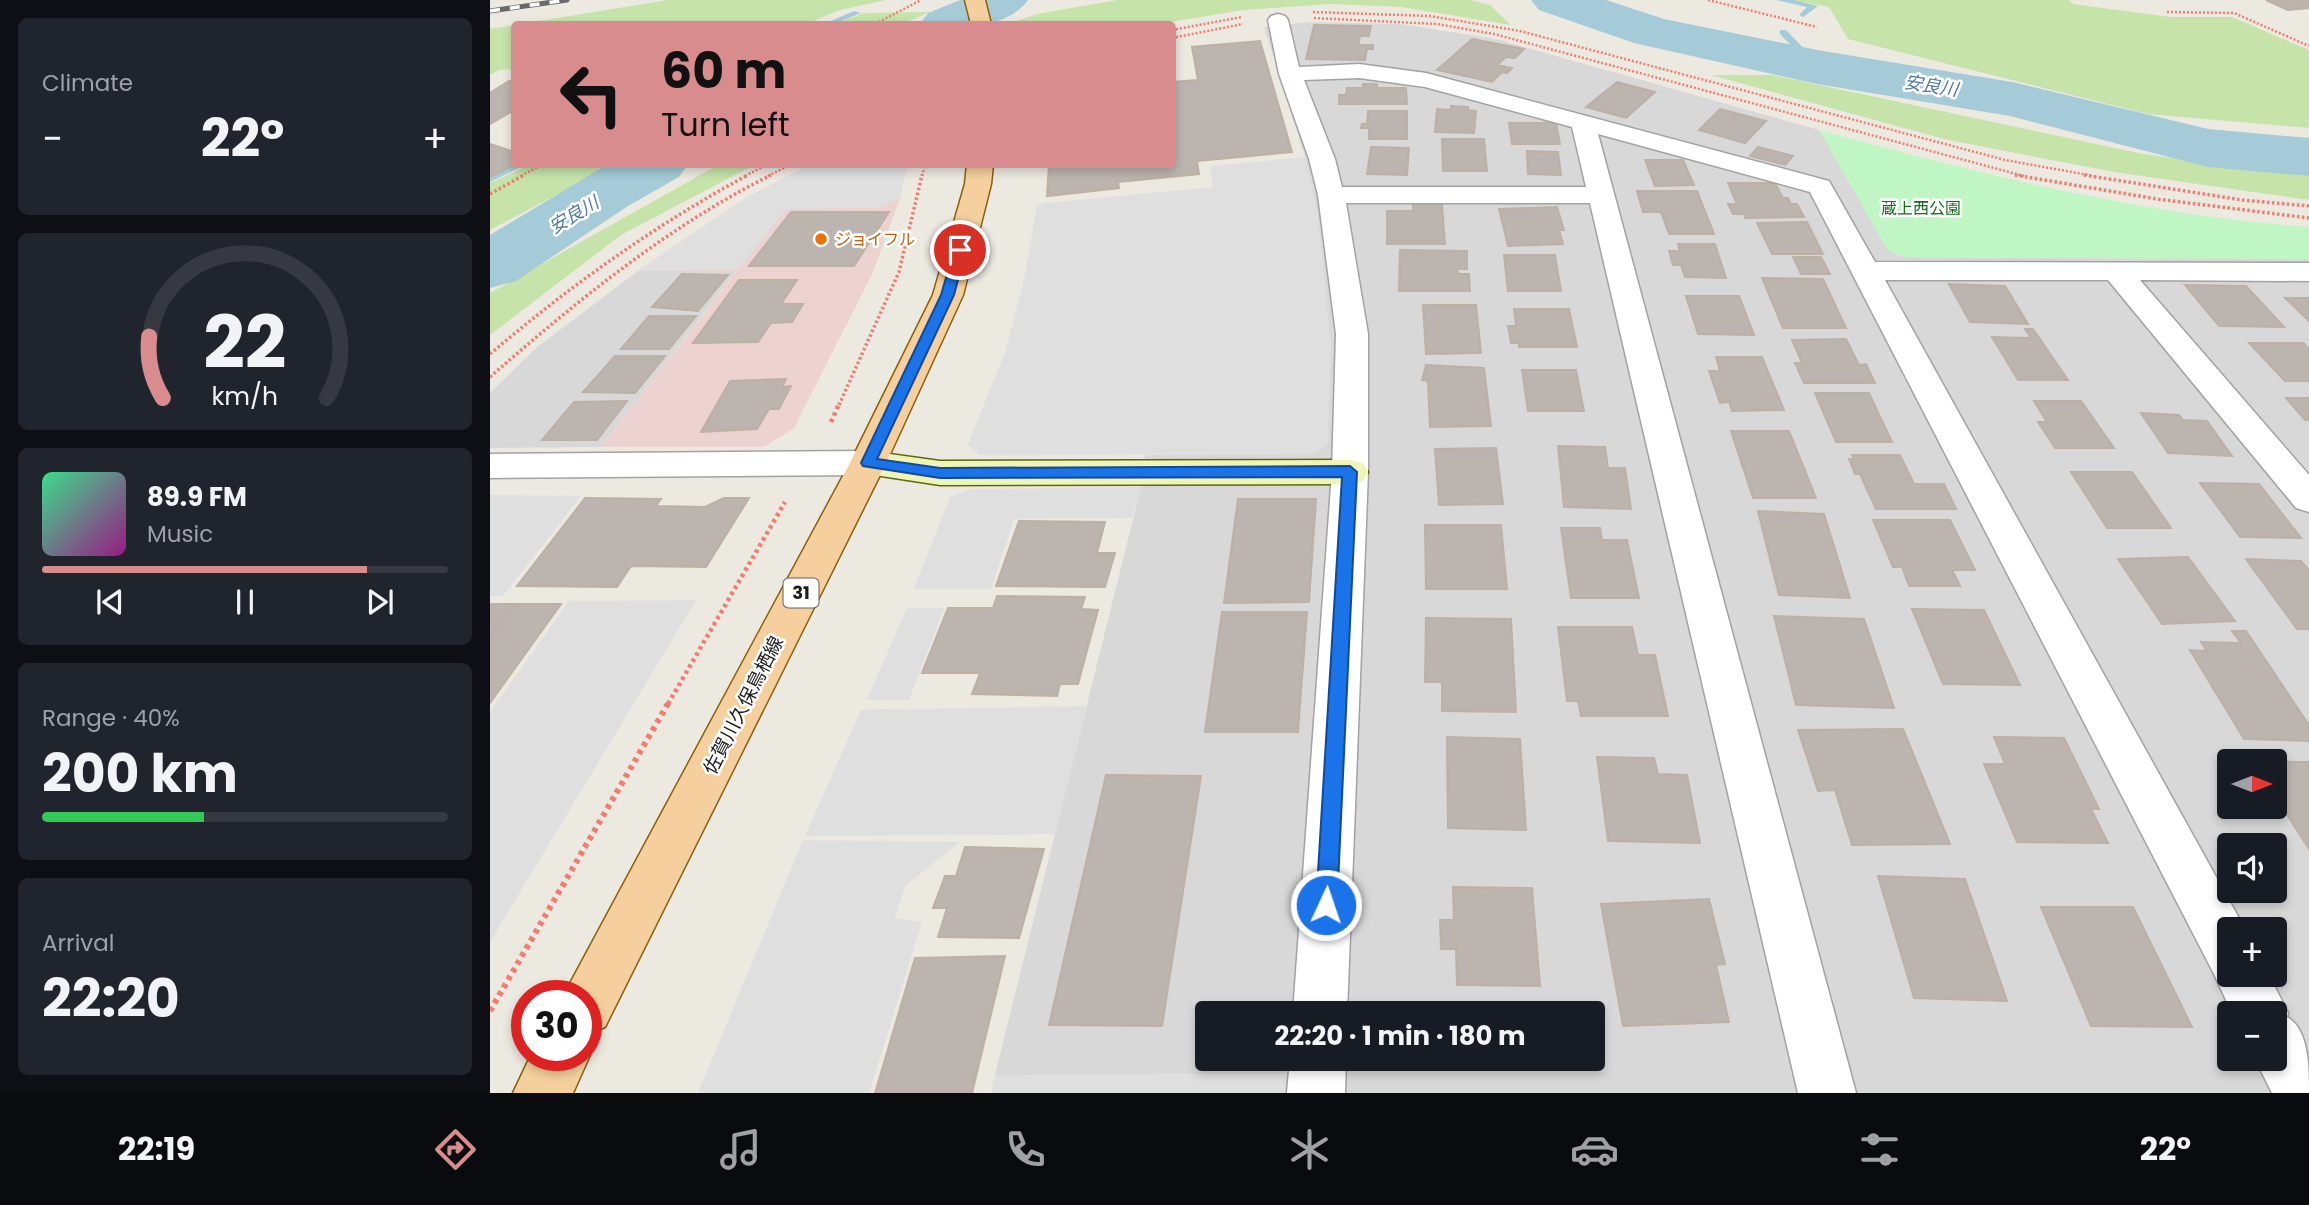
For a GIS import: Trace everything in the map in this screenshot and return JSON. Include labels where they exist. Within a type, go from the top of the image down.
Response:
[{"type":"main road","points":[[975,0],[980,21]]},
{"type":"main road","name":"佐賀川久保鳥栖線","points":[[600,980],[868,463],[947,295],[978,184],[980,168]]},
{"type":"main road","points":[[542,1093],[554,1071]]},
{"type":"street","points":[[1278,20],[1290,74],[1322,159],[1331,195],[1352,334],[1350,472],[1321,1001]]},
{"type":"street","points":[[1290,74],[1359,71],[1426,80],[1820,187],[2217,930]]},
{"type":"street","points":[[1583,124],[1827,1093]]},
{"type":"street","points":[[1331,195],[1600,195]]},
{"type":"street","points":[[1865,271],[2309,272]]},
{"type":"street","points":[[2117,272],[2309,499]]},
{"type":"street","points":[[490,466],[868,463],[940,473],[1350,472]]},
{"type":"street","points":[[2287,1062],[2304,1093]]},
{"type":"street","points":[[1316,1093],[1317,1071]]},
{"type":"path","points":[[881,21],[921,0]]},
{"type":"path","points":[[1708,0],[1817,27]]},
{"type":"path","points":[[1301,12],[1406,14],[1508,29],[2005,160],[2242,200],[2309,206]]},
{"type":"path","points":[[2167,12],[2234,13],[2309,46]]},
{"type":"path","points":[[1176,29],[1250,16]]},
{"type":"path","points":[[1176,37],[1220,27],[1278,20],[1383,20],[1437,24],[1493,34],[2016,175],[2170,201],[2309,218]]},
{"type":"path","points":[[490,194],[536,168]]},
{"type":"path","points":[[490,355],[552,300],[630,243],[761,168]]},
{"type":"path","points":[[490,377],[644,253],[756,181],[784,168]]},
{"type":"path","points":[[490,1011],[785,503],[784,483],[799,444],[829,426],[899,272],[924,168]]},
{"type":"shaded area","points":[[1311,22],[1400,24],[1496,39],[1819,130],[1904,257],[2309,259],[2309,1093],[1284,1093],[1286,1074],[995,1075],[1141,487],[1145,455],[1316,454],[1331,346],[1317,212],[1305,157],[1264,27]]},
{"type":"shaded area","points":[[1305,157],[1317,212],[1331,346],[1328,443],[1316,454],[979,455],[968,444],[1006,350],[1025,275],[1037,204],[1213,187],[1210,166]]},
{"type":"shaded area","points":[[803,168],[906,168],[900,198],[873,272],[794,428],[764,447],[601,447],[737,271],[638,271],[744,199]]},
{"type":"shaded area","points":[[803,168],[906,168],[900,198],[879,208],[787,209],[737,270],[638,271],[744,199]]},
{"type":"shaded area","points":[[737,270],[601,447],[490,448],[490,393],[536,348],[638,271]]},
{"type":"shaded area","points":[[1141,487],[1132,518],[1014,519],[991,589],[914,589],[950,497],[971,489]]},
{"type":"shaded area","points":[[490,495],[581,496],[503,596],[490,596]]},
{"type":"shaded area","points":[[696,600],[490,942],[490,712],[569,601]]},
{"type":"shaded area","points":[[907,608],[944,608],[909,700],[867,700]]},
{"type":"shaded area","points":[[1086,706],[1055,834],[805,836],[861,710]]},
{"type":"shaded area","points":[[803,840],[960,842],[905,886],[895,918],[922,922],[869,1093],[698,1093]]},
{"type":"shaded area","points":[[1286,1074],[1284,1093],[991,1093],[995,1075]]},
{"type":"green space","points":[[668,0],[886,0],[840,10],[813,21],[538,21]]},
{"type":"green space","points":[[1117,0],[1470,0],[1490,5],[1511,25],[1401,7],[1331,4],[1244,10],[1176,21],[1017,21],[1037,14]]},
{"type":"green space","points":[[1793,0],[2069,0],[2073,4],[2170,17],[2232,17],[2309,50],[2309,128],[2148,114],[1848,39],[1829,7]]},
{"type":"green space","points":[[930,12],[909,21],[843,21],[864,13]]},
{"type":"green space","points":[[511,26],[511,69],[499,70],[490,75],[490,29]]},
{"type":"green space","points":[[1711,75],[1772,75],[2143,154],[2309,176],[2309,200],[2114,172],[1948,140]]},
{"type":"green space","name":"蔵上西公園","points":[[1819,130],[2001,177],[2123,203],[2309,227],[2309,259],[1904,257],[1888,251]]},
{"type":"green space","points":[[522,168],[608,168],[490,230],[490,183]]},
{"type":"green space","points":[[713,168],[748,168],[621,235],[490,335],[490,293]]},
{"type":"building","points":[[2266,0],[2309,0],[2309,8],[2288,10]]},
{"type":"building","points":[[1314,25],[1371,26],[1369,36],[1360,36],[1358,45],[1373,45],[1373,49],[1367,49],[1365,60],[1306,59]]},
{"type":"building","points":[[1472,39],[1524,49],[1515,58],[1506,57],[1497,65],[1512,68],[1507,73],[1502,72],[1492,82],[1437,70]]},
{"type":"building","points":[[1260,41],[1292,152],[1197,161],[1199,174],[1118,182],[1119,188],[1047,196],[1049,168],[1176,168],[1176,82],[1198,80],[1192,47]]},
{"type":"building","points":[[511,81],[511,112],[490,124],[490,93]]},
{"type":"building","points":[[1617,82],[1655,92],[1626,118],[1586,107]]},
{"type":"building","points":[[1363,84],[1377,84],[1377,88],[1406,88],[1407,104],[1339,104],[1339,95],[1346,95],[1347,88],[1363,88]]},
{"type":"building","points":[[1451,106],[1468,107],[1468,110],[1476,111],[1474,133],[1435,132],[1437,109],[1451,110]]},
{"type":"building","points":[[1720,109],[1766,121],[1745,143],[1699,130]]},
{"type":"building","points":[[1368,111],[1407,111],[1407,139],[1369,139],[1369,128],[1361,128],[1362,124],[1367,124]]},
{"type":"building","points":[[1509,123],[1556,123],[1560,144],[1512,144]]},
{"type":"building","points":[[1442,139],[1484,139],[1487,171],[1443,171]]},
{"type":"building","points":[[490,144],[511,151],[511,166],[490,177]]},
{"type":"building","points":[[1371,147],[1409,148],[1407,175],[1367,174]]},
{"type":"building","points":[[1758,147],[1793,156],[1785,165],[1750,156]]},
{"type":"building","points":[[1527,151],[1558,152],[1561,175],[1528,174]]},
{"type":"building","points":[[1645,160],[1683,160],[1694,185],[1655,186]]},
{"type":"building","points":[[1728,183],[1775,183],[1783,198],[1788,198],[1791,204],[1797,204],[1804,217],[1745,218],[1744,214],[1733,214],[1728,204],[1737,204]]},
{"type":"building","points":[[1637,191],[1697,191],[1714,234],[1669,234],[1661,212],[1643,212]]},
{"type":"building","points":[[1413,204],[1442,204],[1445,244],[1387,244],[1387,211],[1413,211]]},
{"type":"building","points":[[1557,207],[1564,230],[1559,230],[1563,244],[1508,246],[1499,209]]},
{"type":"building","name":"ジョイフル","points":[[791,212],[889,212],[854,266],[749,266]]},
{"type":"building","points":[[1807,222],[1823,254],[1772,254],[1757,223]]},
{"type":"building","points":[[1678,244],[1715,244],[1726,278],[1685,277],[1681,265],[1673,265],[1669,251],[1680,251]]},
{"type":"building","points":[[1400,250],[1467,251],[1467,269],[1457,269],[1458,274],[1469,274],[1470,291],[1399,291]]},
{"type":"building","points":[[1504,255],[1555,255],[1561,291],[1508,291]]},
{"type":"building","points":[[1793,257],[1821,257],[1830,274],[1801,274]]},
{"type":"building","points":[[682,274],[728,275],[698,311],[652,307]]},
{"type":"building","points":[[1762,278],[1823,279],[1846,328],[1783,328]]},
{"type":"building","points":[[739,280],[797,280],[781,304],[803,304],[792,322],[771,323],[758,342],[693,343]]},
{"type":"building","points":[[1949,284],[2005,286],[2028,324],[1970,322]]},
{"type":"building","points":[[2185,285],[2246,286],[2284,327],[2219,326]]},
{"type":"building","points":[[1686,296],[1739,296],[1754,335],[1698,334]]},
{"type":"building","points":[[2285,298],[2309,298],[2309,321]]},
{"type":"building","points":[[1423,305],[1476,305],[1481,353],[1426,354]]},
{"type":"building","points":[[1514,309],[1569,309],[1577,347],[1519,347],[1519,343],[1511,343],[1508,326],[1516,326]]},
{"type":"building","points":[[649,316],[696,316],[669,349],[621,349]]},
{"type":"building","points":[[2025,329],[2033,329],[2068,380],[2018,380],[1992,337],[2031,338]]},
{"type":"building","points":[[1846,339],[1859,365],[1866,364],[1875,383],[1804,383],[1795,363],[1802,363],[1792,340]]},
{"type":"building","points":[[2249,343],[2303,343],[2309,349],[2309,381],[2285,381]]},
{"type":"building","points":[[615,356],[665,356],[635,393],[583,392]]},
{"type":"building","points":[[1716,357],[1762,357],[1784,410],[1732,411],[1729,402],[1720,403],[1709,371],[1720,371]]},
{"type":"building","points":[[1426,365],[1484,368],[1491,426],[1430,427],[1428,381],[1422,380]]},
{"type":"building","points":[[1522,370],[1576,370],[1584,411],[1528,411]]},
{"type":"building","points":[[786,379],[782,387],[791,386],[779,409],[769,409],[757,429],[701,432],[730,381]]},
{"type":"building","points":[[1815,393],[1869,393],[1892,442],[1836,442]]},
{"type":"building","points":[[2286,398],[2309,398],[2309,420],[2305,420]]},
{"type":"building","points":[[627,401],[597,440],[542,440],[574,402]]},
{"type":"building","points":[[2034,401],[2081,401],[2114,448],[2055,448],[2038,422],[2047,422]]},
{"type":"building","points":[[2141,413],[2179,415],[2183,420],[2207,421],[2232,456],[2168,453]]},
{"type":"building","points":[[1731,431],[1789,431],[1816,498],[1753,498]]},
{"type":"building","points":[[1558,446],[1605,447],[1608,468],[1625,468],[1631,509],[1564,507]]},
{"type":"building","points":[[1496,448],[1503,504],[1439,505],[1435,449]]},
{"type":"building","points":[[1852,455],[1900,455],[1914,484],[1944,484],[1956,509],[1876,509],[1860,474],[1855,474],[1849,459],[1854,459]]},
{"type":"building","points":[[2071,472],[2132,472],[2171,528],[2107,528]]},
{"type":"building","points":[[2200,483],[2259,484],[2301,538],[2240,537]]},
{"type":"building","points":[[585,498],[661,499],[656,506],[705,507],[724,498],[749,498],[706,567],[631,566],[617,587],[517,586]]},
{"type":"building","points":[[1238,499],[1316,499],[1309,602],[1224,603]]},
{"type":"building","points":[[1758,511],[1824,514],[1850,598],[1779,595]]},
{"type":"building","points":[[1873,520],[1950,520],[1975,570],[1952,570],[1960,586],[1909,586],[1902,567],[1893,567]]},
{"type":"building","points":[[1019,521],[1105,522],[1097,553],[1115,553],[1105,587],[996,586]]},
{"type":"building","points":[[1425,525],[1501,525],[1507,589],[1426,589]]},
{"type":"building","points":[[1561,528],[1600,528],[1602,540],[1627,540],[1639,598],[1571,598]]},
{"type":"building","points":[[2188,557],[2235,621],[2162,624],[2118,559]]},
{"type":"building","points":[[2246,559],[2301,561],[2309,570],[2309,629],[2297,629]]},
{"type":"building","points":[[997,596],[1085,597],[1081,609],[1098,610],[1078,684],[1060,684],[1057,696],[972,694],[980,673],[922,673],[948,608],[993,608]]},
{"type":"building","points":[[490,604],[515,604],[490,637]]},
{"type":"building","points":[[515,604],[561,604],[490,703],[490,637]]},
{"type":"building","points":[[1912,609],[1984,610],[2020,685],[1943,684]]},
{"type":"building","points":[[1222,612],[1307,612],[1298,732],[1205,732]]},
{"type":"building","points":[[1774,616],[1864,619],[1894,708],[1796,705]]},
{"type":"building","points":[[1426,618],[1511,619],[1516,712],[1442,711],[1442,682],[1425,682]]},
{"type":"building","points":[[1558,627],[1632,627],[1638,655],[1655,655],[1668,716],[1581,716],[1578,701],[1567,701]]},
{"type":"building","points":[[2232,631],[2246,631],[2309,725],[2309,741],[2244,739],[2190,650],[2207,651],[2201,642],[2241,643]]},
{"type":"building","points":[[1903,729],[1950,844],[1852,845],[1835,790],[1818,791],[1798,730]]},
{"type":"building","points":[[1447,737],[1520,739],[1526,830],[1448,828]]},
{"type":"building","points":[[1994,737],[2064,738],[2099,809],[2091,809],[2108,843],[2017,842],[1984,764],[2005,764]]},
{"type":"building","points":[[1597,757],[1654,758],[1658,774],[1687,775],[1700,843],[1608,841]]},
{"type":"building","points":[[2287,762],[2309,762],[2309,849],[2287,815]]},
{"type":"building","points":[[1106,775],[1201,776],[1162,1026],[1049,1025]]},
{"type":"building","points":[[965,847],[1044,849],[1019,938],[938,937],[947,908],[933,908],[945,876],[956,876]]},
{"type":"building","points":[[1878,876],[1965,879],[2007,1001],[1914,998]]},
{"type":"building","points":[[1453,887],[1532,888],[1540,986],[1457,985],[1456,949],[1441,949],[1440,920],[1454,920]]},
{"type":"building","points":[[1709,899],[1725,964],[1716,965],[1729,1022],[1623,1026],[1601,904]]},
{"type":"building","points":[[2041,907],[2133,907],[2192,1027],[2091,1026]]},
{"type":"building","points":[[1005,956],[972,1093],[875,1093],[915,958]]},
{"type":"waterway","name":"安良川","points":[[953,21],[1003,0]]},
{"type":"waterway","name":"安良川","points":[[1556,0],[1652,32],[1817,67],[2012,99],[2208,148],[2309,157]]},
{"type":"waterway","points":[[1780,0],[1814,6],[1803,15]]},
{"type":"waterway","points":[[836,21],[857,13]]},
{"type":"waterway","points":[[1783,32],[1817,67]]},
{"type":"waterway","points":[[490,179],[513,168]]},
{"type":"waterway","name":"安良川","points":[[490,266],[605,192],[650,168]]},
{"type":"railway","points":[[490,11],[567,0]]},
{"type":"place","name":"ジョイフル","points":[[821,239]]},
{"type":"route","points":[[960,250],[947,295],[868,463],[940,473],[1350,472],[1326,905]]}]
